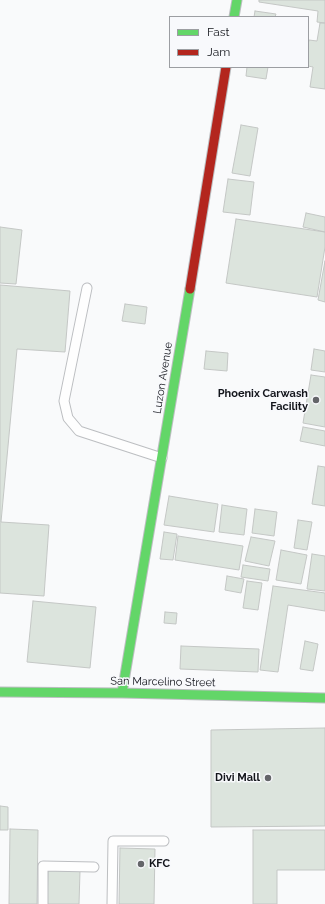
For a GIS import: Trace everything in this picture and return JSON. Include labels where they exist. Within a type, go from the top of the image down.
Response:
[{"type":"street","points":[[234,16],[237,0]]},
{"type":"street","name":"Luzon Avenue","points":[[122,693],[226,68]]},
{"type":"street","name":"San Marcelino Street","points":[[0,692],[122,693],[325,698]]},
{"type":"lane","points":[[87,288],[64,401],[68,418],[79,431],[162,458]]},
{"type":"lane","points":[[112,904],[113,841],[164,841]]},
{"type":"lane","points":[[43,904],[43,866],[94,867]]},
{"type":"building","points":[[259,0],[325,0],[325,23],[317,22],[318,11],[259,2]]},
{"type":"building","points":[[255,11],[276,14],[275,16],[254,16]]},
{"type":"building","points":[[320,23],[325,23],[325,89],[310,87],[313,67],[309,66],[309,40],[317,41]]},
{"type":"building","points":[[247,68],[268,68],[266,79],[246,76]]},
{"type":"building","points":[[241,125],[258,128],[250,176],[232,173]]},
{"type":"building","points":[[228,179],[254,182],[250,215],[223,212]]},
{"type":"building","points":[[306,213],[325,217],[325,232],[303,227]]},
{"type":"building","points":[[236,219],[325,232],[325,247],[317,297],[226,283]]},
{"type":"building","points":[[0,227],[22,230],[16,284],[0,283]]},
{"type":"building","points":[[325,261],[325,302],[318,300]]},
{"type":"building","points":[[0,285],[70,291],[65,352],[17,349],[1,522],[49,525],[44,596],[0,593]]},
{"type":"building","points":[[125,304],[147,307],[145,324],[122,321]]},
{"type":"building","points":[[314,349],[325,351],[325,372],[311,370]]},
{"type":"building","points":[[206,351],[228,353],[227,371],[204,369]]},
{"type":"building","name":"Phoenix Carwash Facility","points":[[311,375],[325,377],[325,427],[303,423]]},
{"type":"building","points":[[303,427],[325,431],[325,446],[300,441]]},
{"type":"building","points":[[318,466],[325,467],[325,506],[312,504]]},
{"type":"building","points":[[169,496],[218,504],[214,532],[164,525]]},
{"type":"building","points":[[222,505],[247,509],[244,535],[219,532]]},
{"type":"building","points":[[255,509],[277,512],[274,536],[252,533]]},
{"type":"building","points":[[298,520],[312,522],[307,550],[294,548]]},
{"type":"building","points":[[164,532],[177,534],[173,560],[160,559]]},
{"type":"building","points":[[178,536],[243,546],[239,570],[175,560]]},
{"type":"building","points":[[251,537],[275,541],[269,566],[245,561]]},
{"type":"building","points":[[281,550],[307,555],[301,584],[276,580]]},
{"type":"building","points":[[312,554],[325,556],[325,591],[307,589]]},
{"type":"building","points":[[243,565],[270,569],[268,581],[241,577]]},
{"type":"building","points":[[227,576],[244,579],[241,593],[225,590]]},
{"type":"building","points":[[247,581],[262,583],[258,610],[243,608]]},
{"type":"building","points":[[273,586],[325,593],[325,611],[288,605],[278,672],[260,670]]},
{"type":"building","points":[[33,601],[96,607],[90,668],[27,662]]},
{"type":"building","points":[[165,612],[177,613],[176,624],[164,623]]},
{"type":"building","points":[[305,641],[318,644],[313,671],[300,669]]},
{"type":"building","points":[[181,646],[259,649],[258,672],[180,669]]},
{"type":"building","name":"Divi Mall","points":[[325,728],[325,826],[211,827],[211,730]]},
{"type":"building","points":[[0,806],[8,807],[8,830],[0,830]]},
{"type":"building","points":[[10,829],[38,830],[37,904],[9,904]]},
{"type":"building","points":[[253,830],[325,830],[325,870],[277,870],[277,904],[253,904]]},
{"type":"building","points":[[120,848],[155,849],[154,904],[119,904]]},
{"type":"building","points":[[48,870],[80,871],[79,904],[47,904]]},
{"type":"traffic: fast","points":[[234,16],[237,0]]},
{"type":"traffic: fast","points":[[122,693],[190,289]]},
{"type":"traffic: fast","points":[[0,692],[122,693],[325,698]]},
{"type":"traffic: jam","points":[[190,289],[226,68]]},
{"type":"place","name":"Phoenix Carwash Facility","points":[[316,400]]},
{"type":"place","name":"Divi Mall","points":[[268,778]]},
{"type":"place","name":"KFC","points":[[141,864]]}]
